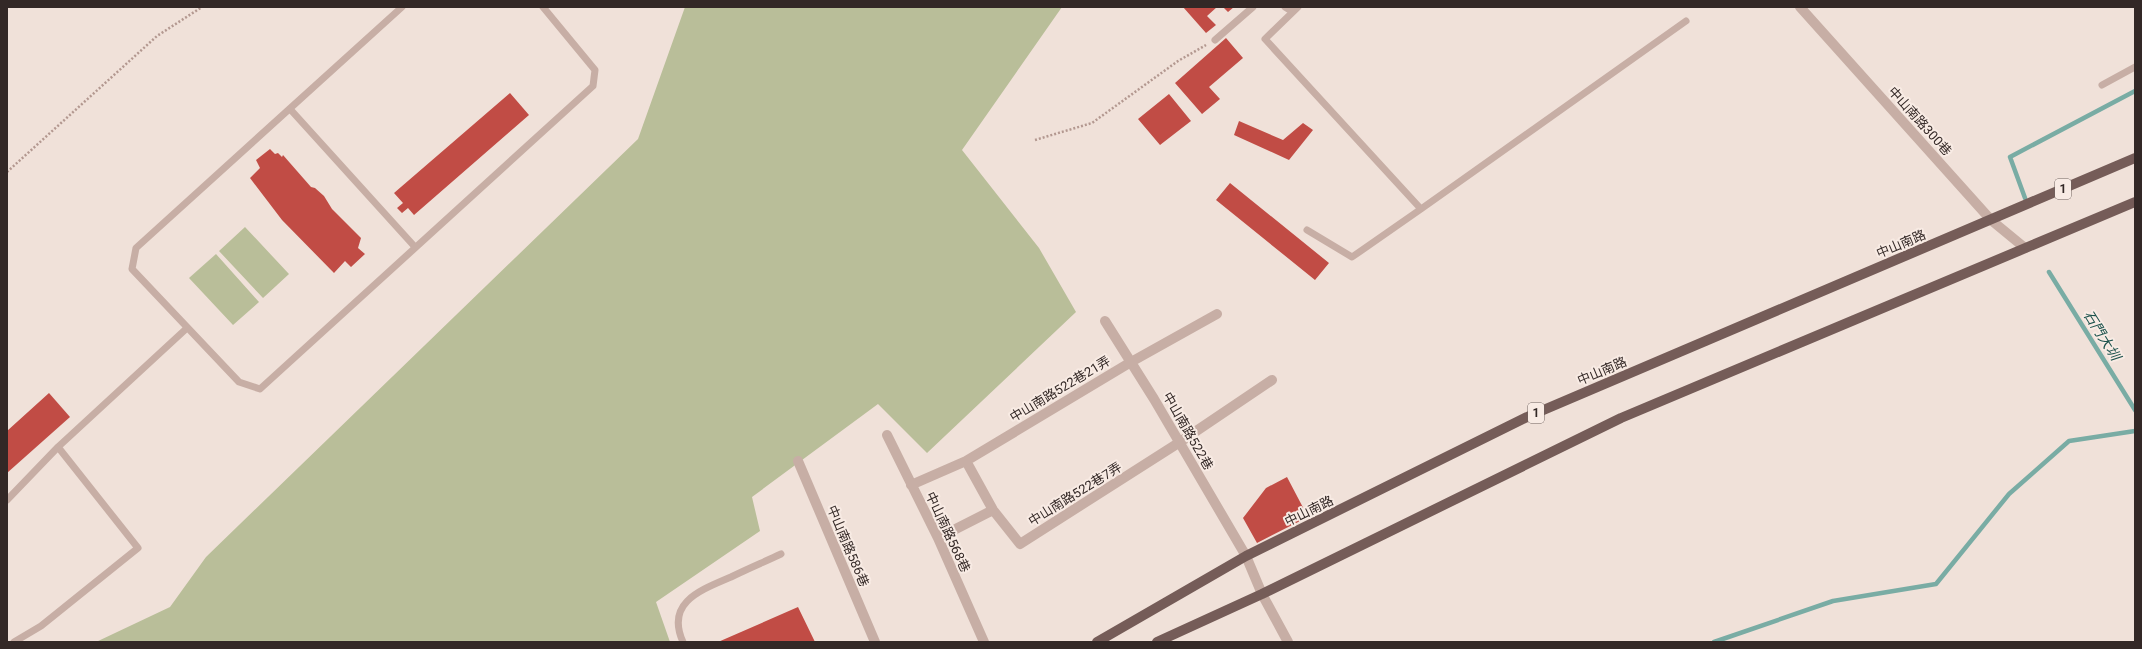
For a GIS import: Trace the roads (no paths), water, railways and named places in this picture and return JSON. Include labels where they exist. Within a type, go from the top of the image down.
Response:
[{"type":"main road","name":"中山南路","points":[[1097,642],[1246,556],[1527,417],[2135,158]]},
{"type":"main road","points":[[1157,642],[1262,594],[1621,418],[2135,202]]},
{"type":"street","name":"中山南路300巷","points":[[1800,7],[1992,220],[2024,248]]},
{"type":"street","name":"中山南路522巷21弄","points":[[911,485],[966,461],[1130,362],[1217,314]]},
{"type":"street","name":"中山南路522巷","points":[[1104,321],[1180,442],[1246,556],[1262,594],[1288,642]]},
{"type":"street","points":[[1180,442],[1272,380]]},
{"type":"street","name":"中山南路568巷","points":[[887,435],[938,538],[984,642]]},
{"type":"street","name":"中山南路522巷7弄","points":[[993,510],[1020,544],[1180,442]]},
{"type":"street","name":"中山南路586巷","points":[[798,461],[875,642]]},
{"type":"street","points":[[938,538],[993,510],[966,461]]},
{"type":"lane","points":[[402,7],[136,248],[132,269],[239,382],[260,389],[593,86],[595,70],[545,7]]},
{"type":"lane","points":[[1215,40],[1253,7]]},
{"type":"lane","points":[[1285,7],[1296,10]]},
{"type":"lane","points":[[1296,10],[1265,39],[1421,209]]},
{"type":"lane","points":[[1307,230],[1352,257],[1686,21]]},
{"type":"lane","points":[[2102,85],[2135,67]]},
{"type":"lane","points":[[290,109],[416,247]]},
{"type":"lane","points":[[7,500],[58,447],[187,328]]},
{"type":"lane","points":[[14,642],[41,626],[138,548],[58,447]]},
{"type":"lane","points":[[683,642],[677,629],[680,611],[696,592],[781,554]]},
{"type":"waterway","points":[[2025,198],[2010,157],[2135,91]]},
{"type":"waterway","name":"石門大圳","points":[[2049,272],[2135,410]]},
{"type":"waterway","points":[[1714,642],[1833,601],[1936,584],[2009,494],[2069,441],[2135,431]]}]
